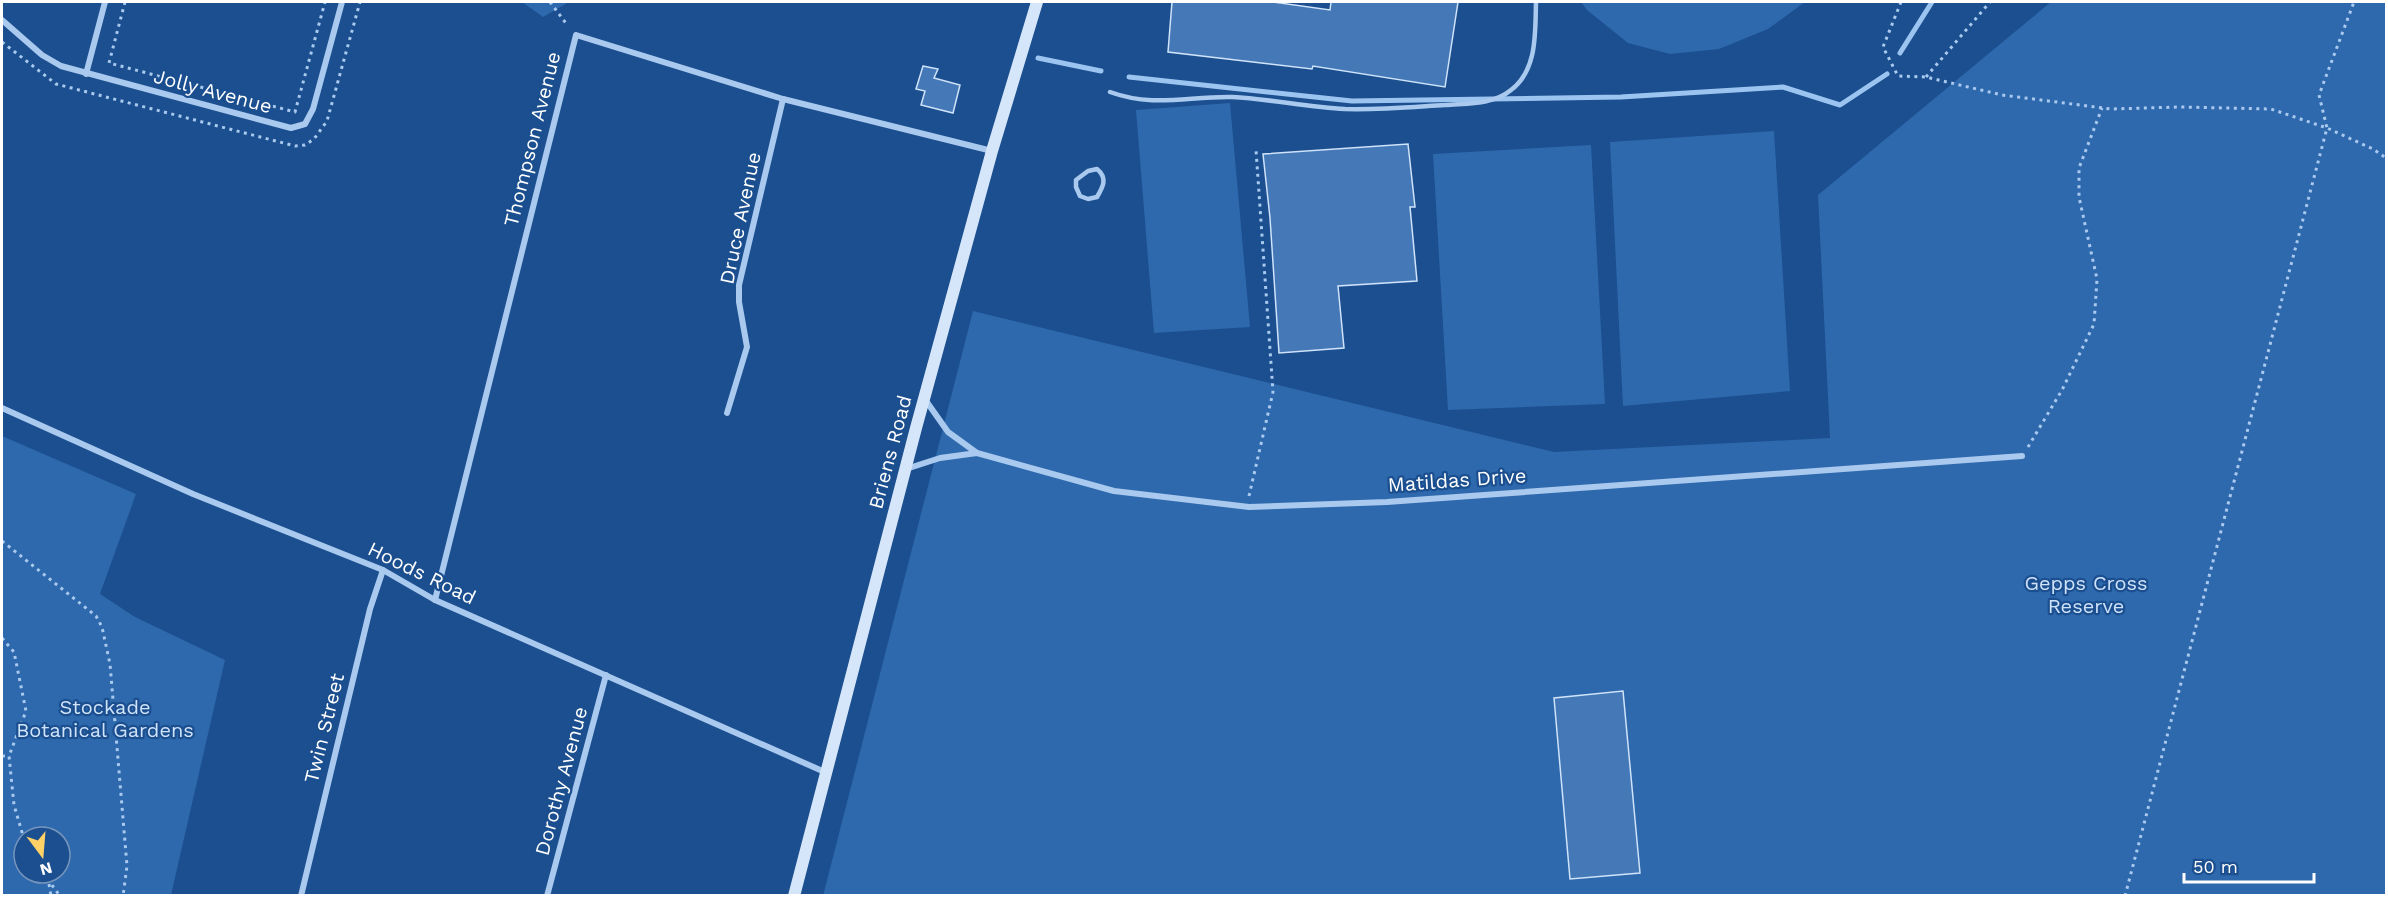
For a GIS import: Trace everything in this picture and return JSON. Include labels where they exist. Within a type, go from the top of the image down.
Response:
[{"type":"main road","name":"Briens Road","points":[[794,896],[924,398],[1035,2]]},
{"type":"street","points":[[87,74],[105,2]]},
{"type":"street","name":"Jolly Avenue","points":[[2,20],[42,55],[61,66],[291,128],[305,124],[313,109],[342,2]]},
{"type":"street","name":"Thompson Avenue","points":[[435,600],[576,35],[783,99],[992,150]]},
{"type":"street","name":"Druce Avenue","points":[[727,413],[747,347],[739,302],[739,285],[783,99]]},
{"type":"street","name":"Matildas Drive","points":[[924,398],[948,432],[977,453],[1114,491],[1249,507],[1387,502],[2022,456]]},
{"type":"street","name":"Hoods Road","points":[[2,408],[193,494],[383,570],[435,600],[826,772]]},
{"type":"street","points":[[906,469],[940,458],[977,453]]},
{"type":"street","name":"Twin Street","points":[[301,896],[370,609],[383,570]]},
{"type":"street","name":"Dorothy Avenue","points":[[547,896],[606,675]]},
{"type":"lane","points":[[1110,93],[1152,102],[1221,97],[1371,109],[1487,101],[1512,90],[1531,62],[1536,2]]},
{"type":"lane","points":[[1097,170],[1102,173],[1104,180],[1102,189],[1097,197],[1088,199],[1080,196],[1076,180],[1088,171],[1097,170]]},
{"type":"path","points":[[125,2],[110,63],[295,112],[325,2]]},
{"type":"path","points":[[550,2],[576,35]]},
{"type":"path","points":[[1901,2],[1883,47],[1898,76],[1926,77],[2002,95],[2102,108],[2271,109],[2326,128],[2373,149],[2386,158]]},
{"type":"path","points":[[1926,77],[1990,2]]},
{"type":"path","points":[[2125,896],[2326,128],[2319,95],[2354,2]]},
{"type":"path","points":[[2022,456],[2062,390],[2094,324],[2097,279],[2079,197],[2079,168],[2102,108]]},
{"type":"path","points":[[1249,496],[1273,392],[1256,150]]},
{"type":"path","points":[[2,542],[96,616],[102,627],[110,664],[127,866],[123,896]]},
{"type":"path","points":[[2,638],[14,652],[26,711],[9,756],[14,804],[20,825]]},
{"type":"path","points":[[2,756],[9,756]]},
{"type":"green space","points":[[522,2],[569,2],[543,17]]},
{"type":"green space","points":[[1581,2],[1805,2],[1768,29],[1719,49],[1670,54],[1628,43],[1587,10]]},
{"type":"green space","name":"Gepps Cross Reserve","points":[[2051,2],[2386,2],[2386,895],[823,896],[973,311],[1554,452],[1830,438],[1818,195]]},
{"type":"green space","points":[[1230,103],[1250,327],[1154,333],[1136,110]]},
{"type":"green space","points":[[1774,131],[1790,391],[1623,406],[1610,142]]},
{"type":"green space","points":[[1591,145],[1605,404],[1448,410],[1433,154]]},
{"type":"green space","name":"Stockade Botanical Gardens","points":[[2,436],[136,494],[100,594],[135,617],[225,660],[171,895],[2,895]]},
{"type":"building","points":[[1172,2],[1273,2],[1330,10],[1331,2],[1458,2],[1445,87],[1313,66],[1312,69],[1168,52]]},
{"type":"building","points":[[923,66],[938,69],[934,78],[960,85],[953,113],[921,105],[925,91],[916,89]]},
{"type":"building","points":[[1408,144],[1415,207],[1410,207],[1417,281],[1338,286],[1344,348],[1279,353],[1270,218],[1263,154]]},
{"type":"building","points":[[1623,691],[1640,873],[1570,879],[1554,698]]},
{"type":"waterway","points":[[1900,53],[1932,2]]},
{"type":"waterway","points":[[1038,58],[1101,71]]},
{"type":"waterway","points":[[1129,77],[1352,101],[1621,97],[1783,87],[1840,105],[1887,74]]}]
